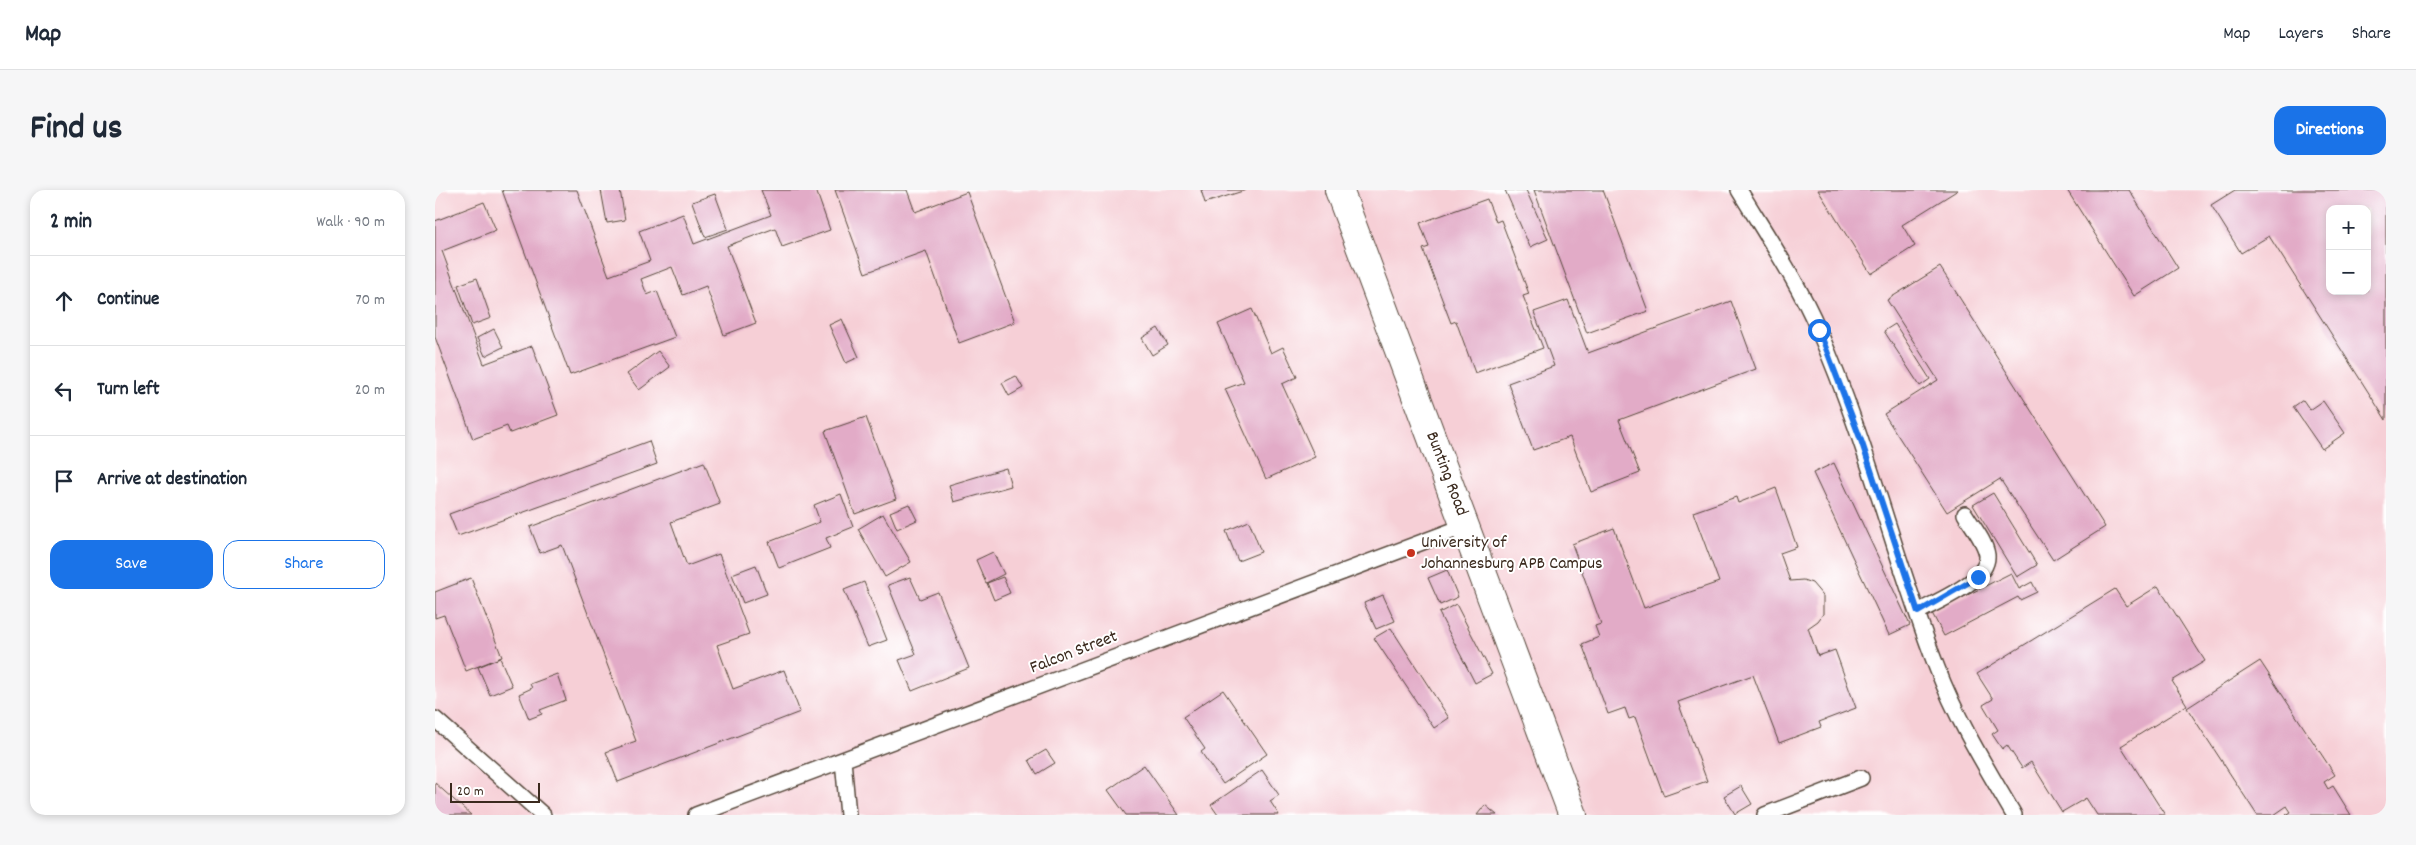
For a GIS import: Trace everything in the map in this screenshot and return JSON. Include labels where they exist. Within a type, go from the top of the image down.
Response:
[{"type":"street","name":"Bunting Road","points":[[1339,190],[1573,815]]},
{"type":"lane","points":[[1739,190],[1776,250],[1819,330],[1862,443],[1937,668],[1967,736],[2015,815]]},
{"type":"lane","points":[[1918,612],[1967,585],[1978,577],[1985,567],[1987,555],[1982,542],[1965,514]]},
{"type":"lane","name":"Falcon Street","points":[[696,815],[1465,526]]},
{"type":"lane","points":[[435,719],[543,815]]},
{"type":"lane","points":[[843,760],[848,815]]},
{"type":"lane","points":[[1765,815],[1861,778]]},
{"type":"shaded area","name":"University of Johannesburg APB Campus","points":[[435,190],[2386,190],[2386,815],[435,815]]},
{"type":"building","points":[[502,190],[577,190],[609,276],[650,261],[639,231],[683,214],[694,244],[771,215],[761,190],[816,190],[830,230],[782,247],[775,228],[727,246],[756,323],[724,335],[706,286],[683,295],[672,267],[641,279],[647,295],[657,291],[675,337],[570,375]]},
{"type":"building","points":[[601,190],[620,190],[625,220],[607,223]]},
{"type":"building","points":[[835,190],[907,190],[915,212],[967,192],[1015,322],[959,343],[926,251],[865,273]]},
{"type":"building","points":[[1201,190],[1246,190],[1205,203]]},
{"type":"building","points":[[1505,190],[1526,190],[1548,239],[1530,247]]},
{"type":"building","points":[[1534,190],[1603,190],[1648,311],[1587,333]]},
{"type":"building","points":[[1818,190],[1958,190],[1902,225],[1915,246],[1871,274]]},
{"type":"building","points":[[2067,190],[2129,190],[2178,268],[2134,296]]},
{"type":"building","points":[[2235,190],[2386,190],[2386,420],[2269,236],[2241,253],[2211,205]]},
{"type":"building","points":[[715,194],[728,229],[705,237],[692,202]]},
{"type":"building","points":[[1487,199],[1496,222],[1501,220],[1529,294],[1523,296],[1543,348],[1475,373],[1456,321],[1451,323],[1423,249],[1429,247],[1420,223]]},
{"type":"building","points":[[484,202],[496,230],[442,251],[484,364],[532,346],[558,415],[510,433],[507,426],[473,439],[435,337],[435,221]]},
{"type":"building","points":[[1940,267],[2105,527],[2053,560],[2000,479],[1947,512],[1884,414],[1938,380],[1887,300]]},
{"type":"building","points":[[477,278],[491,318],[472,325],[458,285]]},
{"type":"building","points":[[1568,300],[1588,353],[1731,301],[1756,369],[1619,420],[1640,473],[1591,492],[1570,437],[1533,450],[1508,383],[1554,366],[1534,312]]},
{"type":"building","points":[[1252,309],[1271,353],[1283,347],[1297,377],[1282,384],[1315,457],[1266,479],[1225,389],[1244,382],[1218,324]]},
{"type":"building","points":[[842,319],[859,357],[846,363],[829,325]]},
{"type":"building","points":[[1895,324],[1930,379],[1920,386],[1884,331]]},
{"type":"building","points":[[1158,328],[1168,345],[1152,355],[1142,338]]},
{"type":"building","points":[[494,329],[503,347],[485,356],[477,338]]},
{"type":"building","points":[[658,351],[670,367],[639,390],[627,374]]},
{"type":"building","points":[[1016,376],[1023,388],[1009,396],[1002,383]]},
{"type":"building","points":[[2303,400],[2310,410],[2323,401],[2345,433],[2322,449],[2293,407]]},
{"type":"building","points":[[866,417],[896,499],[855,514],[825,431]]},
{"type":"building","points":[[649,441],[657,464],[458,536],[449,514]]},
{"type":"building","points":[[704,462],[720,504],[671,522],[687,566],[719,554],[749,634],[717,645],[733,689],[784,670],[800,712],[618,782],[606,752],[636,741],[562,545],[540,553],[530,527]]},
{"type":"building","points":[[1834,463],[1910,625],[1889,635],[1813,473]]},
{"type":"building","points":[[1006,468],[1011,486],[954,502],[949,485]]},
{"type":"building","points":[[1776,488],[1797,547],[1780,553],[1790,581],[1803,580],[1812,583],[1823,596],[1823,614],[1818,621],[1808,628],[1818,656],[1835,650],[1856,708],[1819,722],[1821,727],[1779,743],[1753,675],[1678,702],[1707,781],[1664,796],[1635,717],[1629,719],[1625,708],[1608,714],[1582,644],[1599,637],[1595,626],[1601,624],[1572,544],[1614,528],[1644,608],[1719,582],[1693,512],[1736,497],[1738,503]]},
{"type":"building","points":[[1993,493],[2037,565],[2017,577],[1973,505]]},
{"type":"building","points":[[841,494],[853,527],[826,538],[830,548],[779,568],[769,542],[820,522],[814,505]]},
{"type":"building","points":[[909,504],[917,520],[897,529],[890,512]]},
{"type":"building","points":[[883,514],[911,562],[885,577],[858,529]]},
{"type":"building","points":[[1249,521],[1261,552],[1238,561],[1226,531]]},
{"type":"building","points":[[993,552],[1004,574],[986,583],[976,560]]},
{"type":"building","points":[[756,565],[767,594],[743,603],[732,574]]},
{"type":"building","points":[[1447,570],[1458,597],[1440,605],[1428,578]]},
{"type":"building","points":[[2011,573],[2019,589],[2032,582],[2037,592],[2020,600],[2018,597],[1944,636],[1932,613]]},
{"type":"building","points":[[910,577],[920,599],[938,592],[969,668],[912,691],[899,660],[916,654],[888,585]]},
{"type":"building","points":[[1003,577],[1010,593],[994,600],[987,583]]},
{"type":"building","points":[[471,578],[502,657],[466,671],[444,615],[435,618],[435,592]]},
{"type":"building","points":[[864,582],[887,640],[868,647],[844,590]]},
{"type":"building","points":[[2158,586],[2205,661],[2172,681],[2187,705],[2121,746],[2165,815],[2097,815],[2086,798],[2062,812],[2031,762],[2022,768],[2007,745],[2002,749],[1992,734],[1998,730],[1983,705],[1993,699],[1977,674],[2115,589],[2126,606]]},
{"type":"building","points":[[1383,595],[1395,621],[1376,629],[1364,603]]},
{"type":"building","points":[[1456,604],[1492,674],[1475,683],[1439,613]]},
{"type":"building","points":[[1391,628],[1449,718],[1434,728],[1374,638]]},
{"type":"building","points":[[500,658],[512,686],[490,695],[478,667]]},
{"type":"building","points":[[2260,661],[2335,775],[2324,782],[2328,789],[2333,786],[2351,815],[2286,815],[2291,812],[2287,806],[2274,815],[2257,815],[2187,708]]},
{"type":"building","points":[[557,674],[566,700],[540,710],[542,714],[529,719],[519,694],[532,688],[530,684]]},
{"type":"building","points":[[1223,690],[1267,754],[1223,784],[1201,752],[1205,749],[1183,717]]},
{"type":"building","points":[[1046,750],[1055,763],[1037,774],[1029,760]]},
{"type":"building","points":[[1144,765],[1179,815],[1126,815],[1108,790]]},
{"type":"building","points":[[1262,770],[1279,795],[1270,801],[1279,815],[1218,815],[1211,805]]},
{"type":"building","points":[[435,783],[471,815],[435,815]]},
{"type":"building","points":[[1741,786],[1752,804],[1735,814],[1724,796]]},
{"type":"building","points":[[1485,805],[1497,815],[1477,815]]},
{"type":"place","name":"University of Johannesburg APB Campus","points":[[1411,553]]},
{"type":"route","points":[[1819,330],[1862,443],[1918,612],[1978,577]]}]
